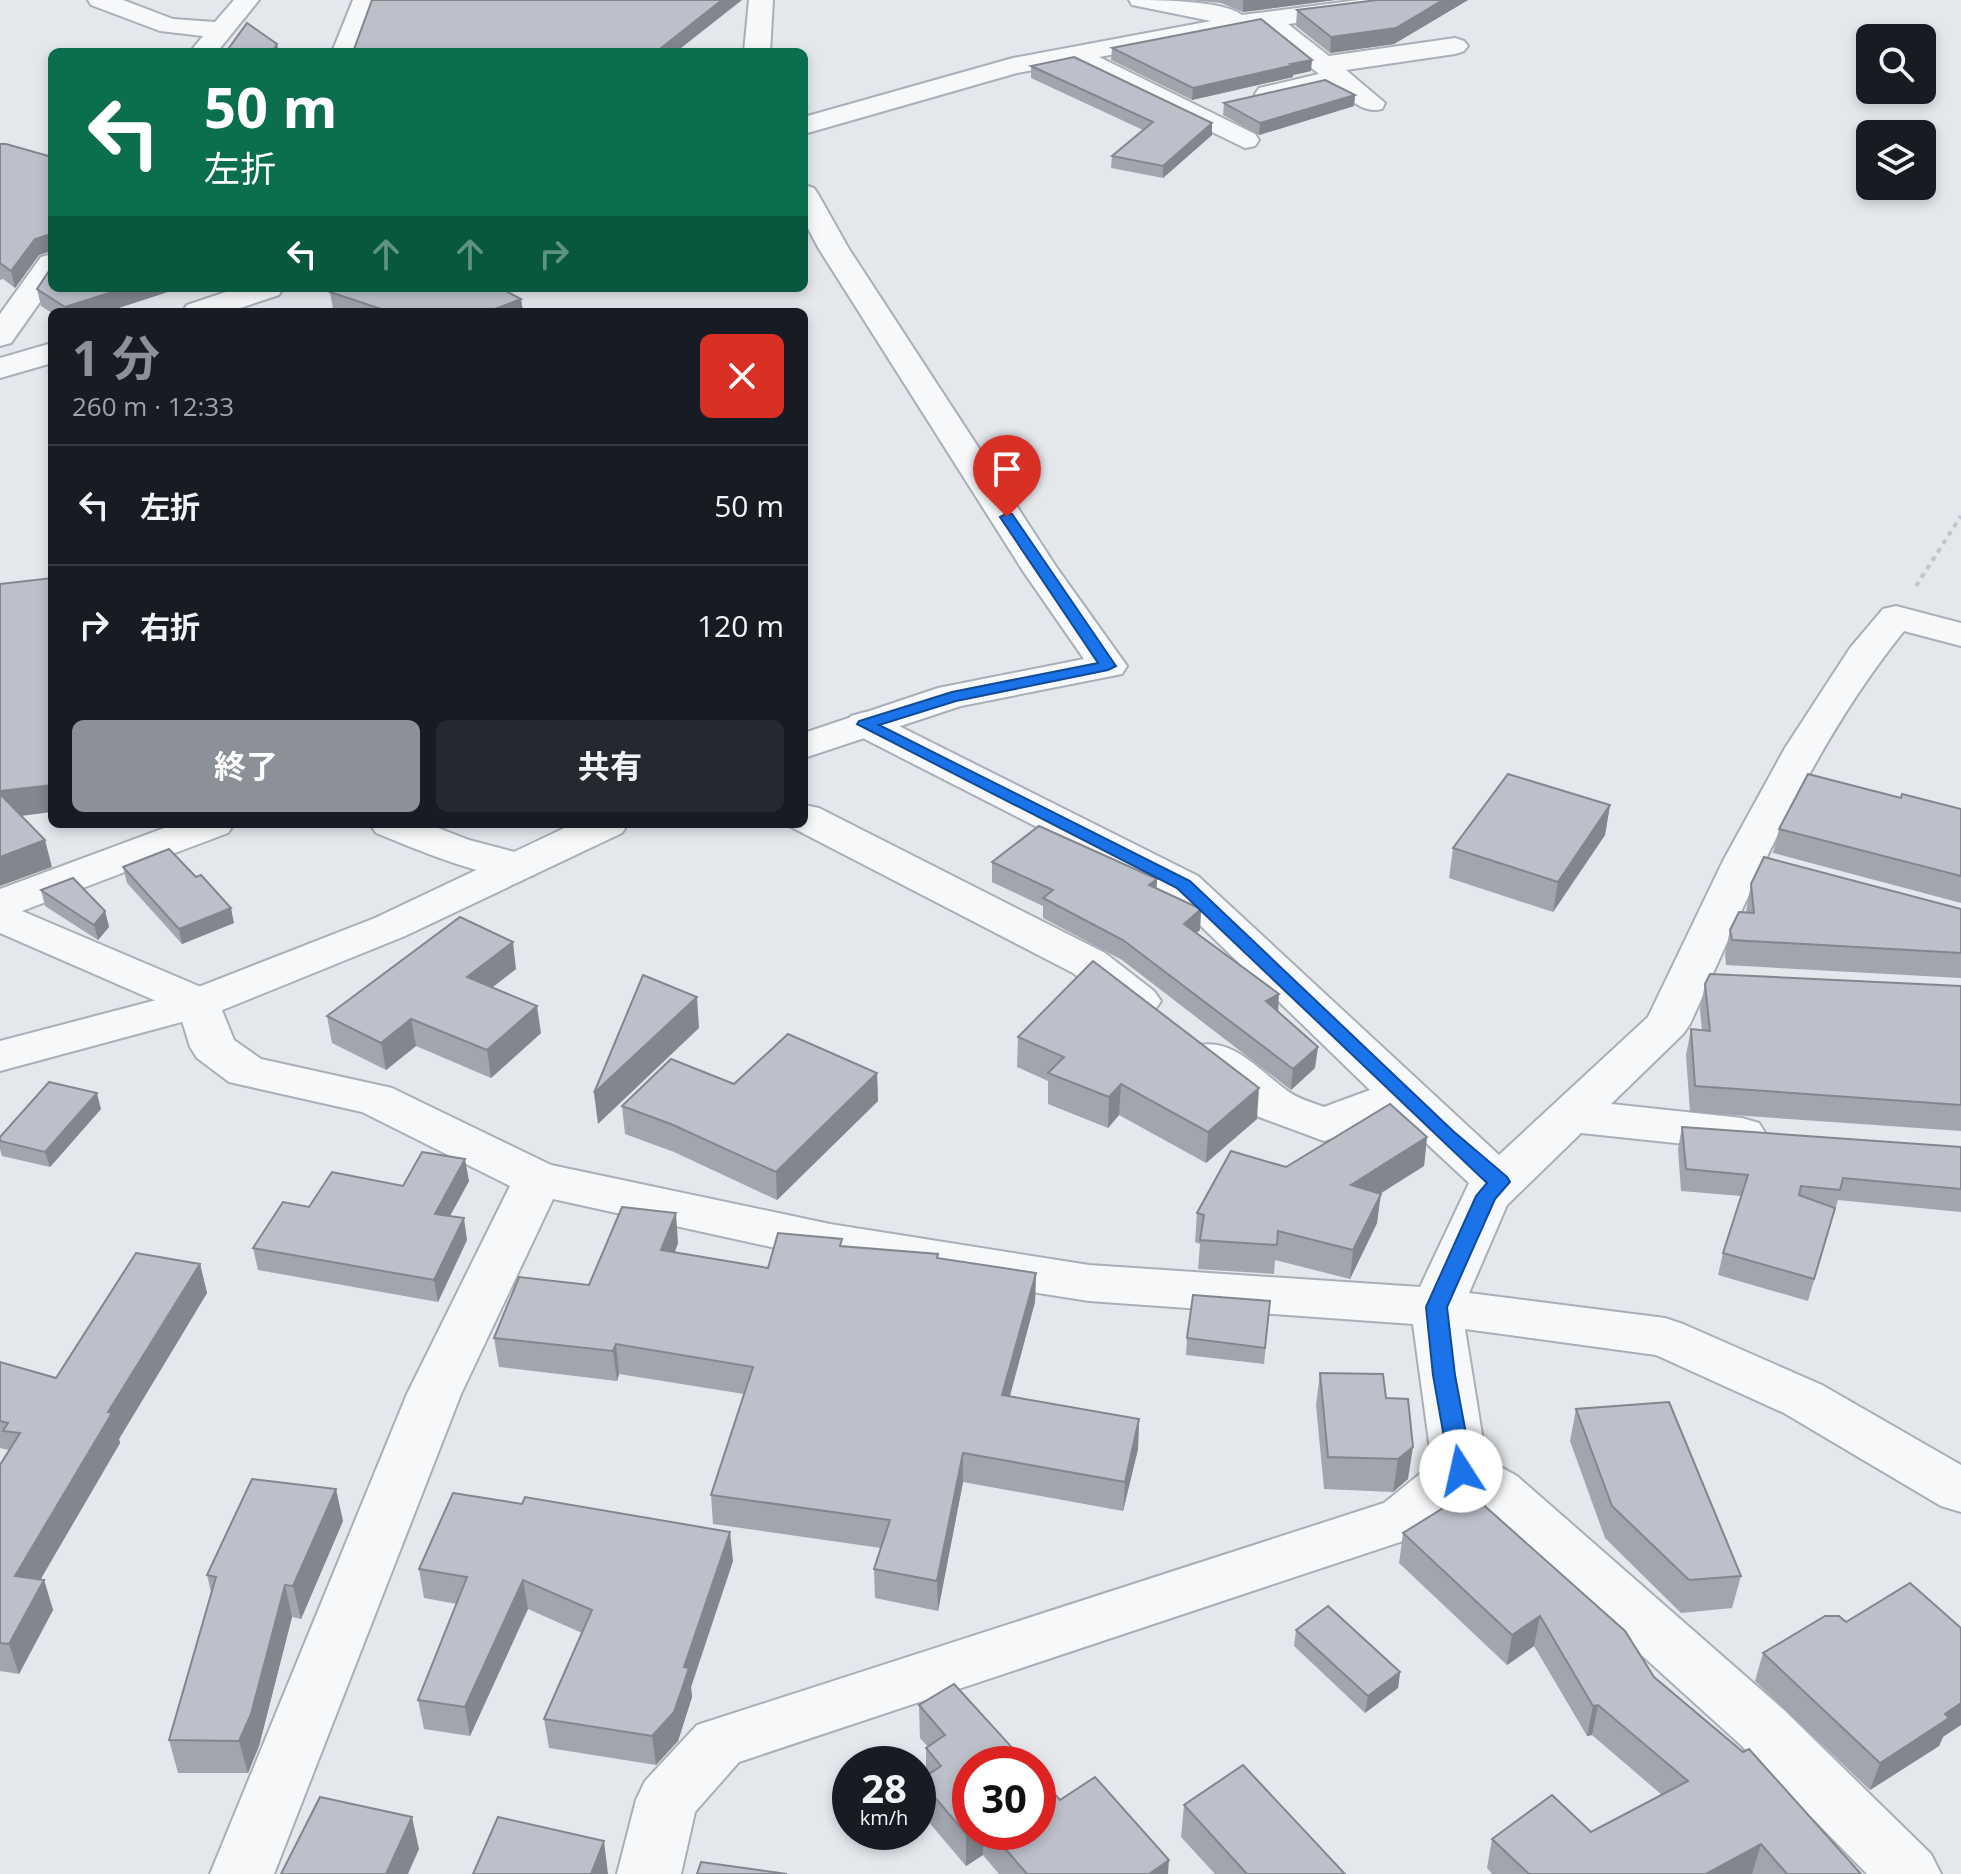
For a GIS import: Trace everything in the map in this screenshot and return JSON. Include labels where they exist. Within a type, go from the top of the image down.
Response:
[{"type":"street","points":[[100,0],[169,26],[221,30]]},
{"type":"street","points":[[206,48],[247,0]]},
{"type":"street","points":[[347,48],[365,0]]},
{"type":"street","points":[[757,48],[761,0]]},
{"type":"street","points":[[1141,0],[1255,21],[1332,71],[1372,103]]},
{"type":"street","points":[[808,125],[1013,66],[1255,21],[1419,0]]},
{"type":"street","points":[[1188,112],[1241,100],[1332,71],[1455,46]]},
{"type":"street","points":[[1074,55],[1245,140]]},
{"type":"street","points":[[808,201],[834,249],[1041,571],[1108,666],[965,693],[808,745]]},
{"type":"street","points":[[0,336],[48,269]]},
{"type":"street","points":[[210,308],[256,292]]},
{"type":"street","points":[[0,368],[48,354]]},
{"type":"street","points":[[1461,1471],[1444,1375],[1437,1307],[1486,1196],[1667,1024],[1744,861],[1805,748],[1864,656],[1896,617],[1961,635]]},
{"type":"street","points":[[865,724],[1183,885],[1499,1182]]},
{"type":"street","points":[[808,819],[1089,963],[1276,1106],[1324,1125],[1404,1095]]},
{"type":"street","points":[[0,904],[202,828]]},
{"type":"street","points":[[401,828],[454,849],[519,866]]},
{"type":"street","points":[[0,1056],[199,1003],[390,927],[599,828]]},
{"type":"street","points":[[1744,861],[1787,873]]},
{"type":"street","points":[[0,917],[199,1003],[213,1047],[246,1071],[375,1099],[538,1179],[830,1242],[1089,1283],[1437,1307],[1665,1337],[1803,1399],[1961,1491]]},
{"type":"street","points":[[1688,979],[1733,982]]},
{"type":"street","points":[[1570,1116],[1689,1131],[1779,1137]]},
{"type":"street","points":[[242,1874],[434,1394],[538,1179]]},
{"type":"street","points":[[649,1874],[667,1800],[718,1743],[1404,1519],[1461,1471]]},
{"type":"street","points":[[1461,1471],[1497,1491],[1752,1718],[1909,1874]]},
{"type":"path","points":[[1896,617],[1961,516]]},
{"type":"building","points":[[372,0],[722,0],[661,48],[354,48]]},
{"type":"building","points":[[1377,0],[1443,0],[1396,28],[1331,37],[1297,10]]},
{"type":"building","points":[[1261,19],[1312,60],[1193,88],[1112,48]]},
{"type":"building","points":[[247,23],[277,44],[274,48],[229,48]]},
{"type":"building","points":[[1074,57],[1212,123],[1163,166],[1112,156],[1153,122],[1031,66]]},
{"type":"building","points":[[1325,80],[1355,95],[1260,123],[1224,103]]},
{"type":"building","points":[[0,144],[6,144],[48,156],[48,235],[35,239],[11,271],[0,263]]},
{"type":"building","points":[[48,272],[48,292],[112,292],[65,307],[37,289]]},
{"type":"building","points":[[330,292],[508,292],[521,299],[497,308],[378,308]]},
{"type":"building","points":[[48,578],[48,785],[0,791],[0,584]]},
{"type":"building","points":[[1508,774],[1610,805],[1558,882],[1453,848]]},
{"type":"building","points":[[1808,774],[1901,798],[1902,794],[1961,809],[1961,876],[1779,829]]},
{"type":"building","points":[[0,794],[45,840],[0,857]]},
{"type":"building","points":[[1039,826],[1157,879],[1149,885],[1201,909],[1184,924],[1279,994],[1266,1001],[1318,1047],[1293,1069],[1123,940],[1043,898],[1053,890],[992,862]]},
{"type":"building","points":[[169,849],[196,877],[201,875],[231,908],[179,929],[123,867]]},
{"type":"building","points":[[1764,857],[1961,909],[1961,953],[1732,940],[1730,930],[1739,912],[1754,913],[1751,884]]},
{"type":"building","points":[[73,878],[105,911],[94,925],[41,890]]},
{"type":"building","points":[[460,917],[513,942],[467,977],[537,1006],[487,1050],[411,1019],[381,1043],[327,1016]]},
{"type":"building","points":[[1093,961],[1259,1088],[1208,1132],[1121,1084],[1109,1097],[1048,1073],[1064,1057],[1018,1037]]},
{"type":"building","points":[[1710,974],[1961,986],[1961,1105],[1695,1086],[1691,1029],[1710,1031],[1705,984]]},
{"type":"building","points":[[643,975],[697,997],[594,1093]]},
{"type":"building","points":[[788,1034],[877,1073],[776,1172],[671,1124],[622,1106],[671,1059],[734,1084]]},
{"type":"building","points":[[49,1082],[97,1093],[45,1152],[0,1141],[0,1137]]},
{"type":"building","points":[[1390,1104],[1427,1137],[1351,1185],[1381,1194],[1353,1250],[1278,1231],[1277,1245],[1200,1240],[1204,1215],[1197,1213],[1231,1151],[1286,1167]]},
{"type":"building","points":[[1682,1127],[1961,1147],[1961,1189],[1843,1178],[1840,1190],[1801,1186],[1799,1195],[1835,1208],[1814,1279],[1723,1253],[1748,1175],[1686,1169]]},
{"type":"building","points":[[422,1152],[465,1159],[435,1214],[464,1218],[434,1280],[253,1248],[283,1202],[309,1207],[332,1172],[403,1186]]},
{"type":"building","points":[[622,1207],[676,1213],[661,1250],[768,1268],[778,1233],[842,1239],[840,1246],[938,1254],[937,1258],[1036,1273],[1002,1395],[1139,1419],[1125,1482],[963,1453],[937,1581],[874,1569],[890,1520],[711,1495],[753,1367],[616,1344],[613,1351],[494,1338],[519,1277],[589,1285]]},
{"type":"building","points":[[136,1253],[200,1264],[108,1412],[112,1413],[15,1576],[44,1580],[9,1644],[0,1643],[0,1465],[20,1433],[3,1431],[8,1423],[0,1421],[0,1362],[56,1378]]},
{"type":"building","points":[[1193,1295],[1270,1301],[1265,1348],[1187,1338]]},
{"type":"building","points":[[1320,1373],[1383,1374],[1386,1398],[1408,1399],[1413,1447],[1398,1459],[1328,1457]]},
{"type":"building","points":[[1669,1402],[1741,1576],[1689,1580],[1612,1506],[1576,1409]]},
{"type":"building","points":[[252,1479],[336,1489],[293,1586],[285,1585],[251,1714],[239,1741],[169,1740],[216,1577],[207,1575]]},
{"type":"building","points":[[1469,1492],[1625,1631],[1654,1677],[1743,1752],[1749,1749],[1861,1874],[1787,1874],[1761,1844],[1706,1874],[1529,1874],[1492,1839],[1552,1795],[1591,1832],[1688,1781],[1598,1705],[1593,1706],[1540,1616],[1512,1635],[1403,1533]]},
{"type":"building","points":[[453,1493],[522,1504],[525,1497],[730,1532],[684,1667],[689,1668],[674,1712],[652,1736],[544,1719],[592,1610],[523,1580],[465,1707],[418,1700],[467,1577],[419,1569]]},
{"type":"building","points":[[1910,1583],[1961,1628],[1961,1703],[1945,1714],[1949,1718],[1880,1763],[1763,1653],[1825,1616],[1839,1616],[1846,1622]]},
{"type":"building","points":[[1328,1606],[1400,1672],[1368,1696],[1296,1630]]},
{"type":"building","points":[[954,1684],[1011,1746],[952,1746],[952,1818],[936,1799],[936,1769],[941,1766],[936,1760],[936,1746],[929,1746],[945,1735],[919,1705]]},
{"type":"building","points":[[1243,1765],[1345,1874],[1247,1874],[1184,1805]]},
{"type":"building","points":[[1095,1777],[1169,1860],[1149,1874],[1027,1874],[1006,1850],[1056,1850],[1056,1796],[1060,1800]]},
{"type":"building","points":[[320,1797],[412,1817],[386,1874],[281,1874]]},
{"type":"building","points":[[498,1817],[604,1841],[591,1874],[473,1874]]},
{"type":"building","points":[[701,1862],[787,1874],[697,1874]]},
{"type":"route","points":[[1007,517],[1108,666],[952,696],[865,724],[1183,885],[1446,1136],[1499,1182],[1486,1196],[1437,1307],[1444,1375],[1461,1471]]}]
